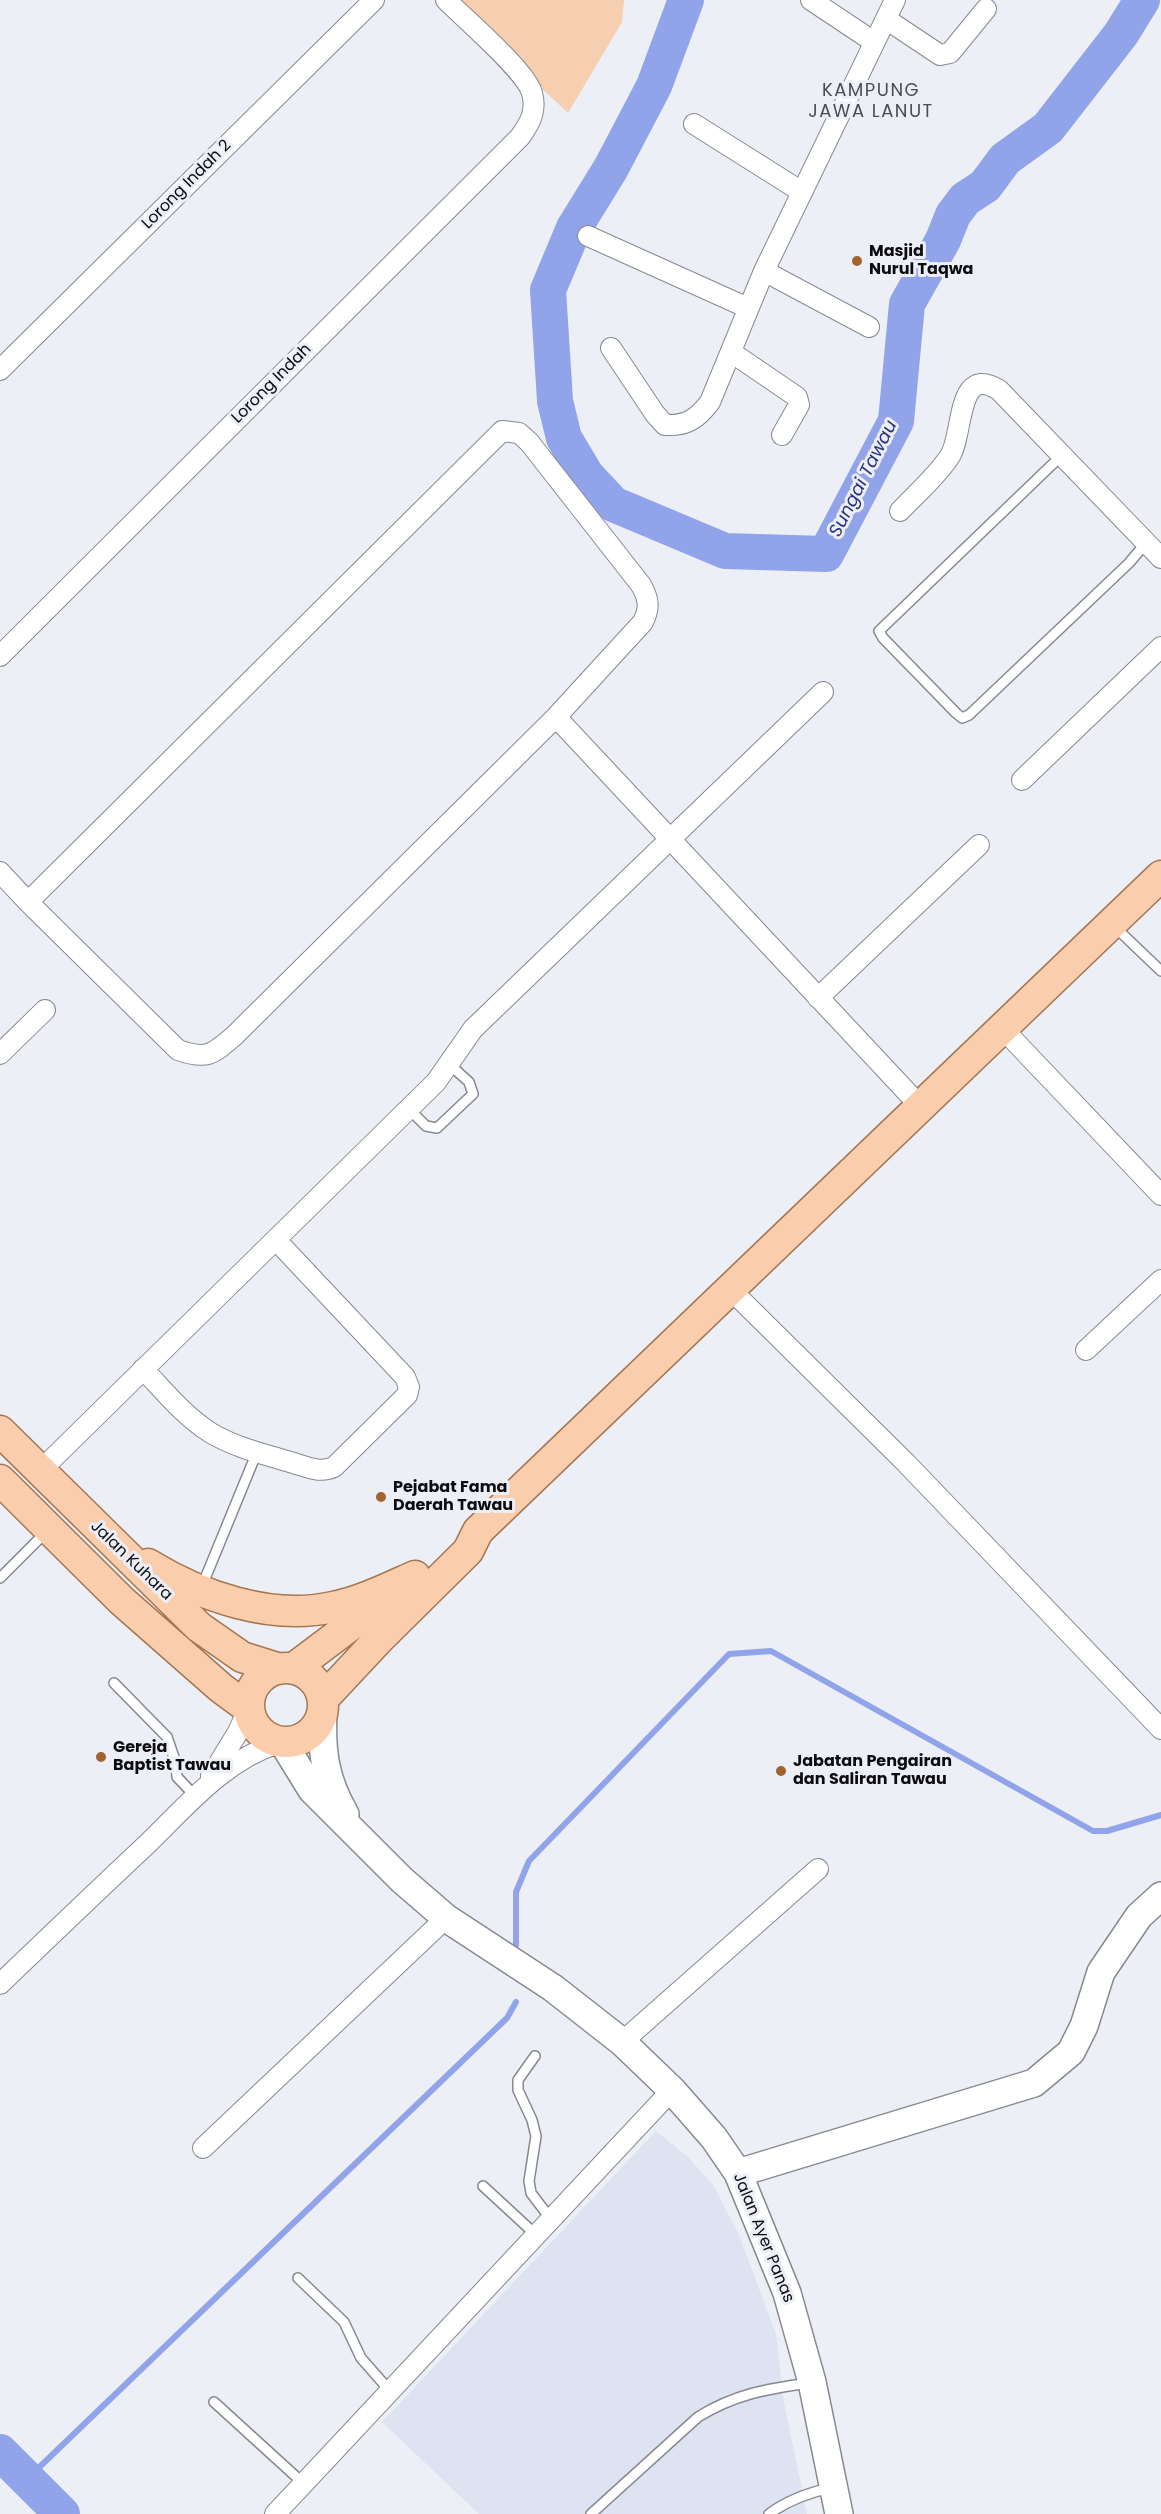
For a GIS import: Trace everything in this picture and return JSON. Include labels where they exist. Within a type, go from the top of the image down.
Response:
[{"type":"main road","points":[[478,1531],[456,1540],[415,1576],[286,1668],[265,1674],[255,1683],[249,1694],[248,1709],[258,1731],[281,1743],[296,1741],[309,1735],[318,1725],[323,1706],[380,1638],[468,1551],[478,1531],[1161,876]]},
{"type":"main road","name":"Jalan Kuhara","points":[[0,1431],[109,1541],[199,1627],[227,1648],[256,1663],[286,1668]]},
{"type":"main road","name":"Jalan Kuhara","points":[[0,1480],[122,1601],[248,1709]]},
{"type":"main road","points":[[109,1541],[162,1573],[222,1599],[276,1609],[331,1608],[415,1576]]},
{"type":"main road","points":[[286,1668],[308,1674],[318,1685],[323,1706]]},
{"type":"street","name":"Lorong Indah 2","points":[[0,370],[374,0]]},
{"type":"street","name":"Lorong Indah","points":[[0,656],[520,137],[531,120],[534,105],[532,91],[520,73],[446,0]]},
{"type":"street","points":[[811,0],[874,42]]},
{"type":"street","points":[[611,348],[655,414],[665,425],[679,426],[697,418],[710,402],[764,272],[895,0]]},
{"type":"street","points":[[886,19],[940,55],[950,53],[986,9]]},
{"type":"street","points":[[694,124],[802,192]]},
{"type":"street","points":[[588,236],[748,308]]},
{"type":"street","points":[[764,272],[868,327]]},
{"type":"street","points":[[731,352],[797,397],[799,405],[783,435]]},
{"type":"street","points":[[900,511],[952,453],[958,437],[964,399],[978,384],[988,383],[999,390],[1161,558]]},
{"type":"street","points":[[0,872],[28,902],[178,1050],[197,1057],[217,1051],[556,717],[643,622],[648,612],[648,597],[529,442],[519,433],[502,431],[28,902]]},
{"type":"street","points":[[1022,780],[1161,647]]},
{"type":"street","points":[[40,1471],[436,1082],[473,1029],[823,692]]},
{"type":"street","points":[[556,717],[920,1106]]},
{"type":"street","points":[[818,998],[979,845]]},
{"type":"street","points":[[0,1054],[45,1010]]},
{"type":"street","points":[[1002,1028],[1161,1195]]},
{"type":"street","points":[[143,1370],[196,1422],[212,1434],[257,1452],[324,1472],[334,1467],[407,1395],[409,1387],[405,1377],[276,1240]]},
{"type":"street","points":[[1086,1350],[1161,1280]]},
{"type":"street","points":[[731,1290],[906,1463],[1161,1729]]},
{"type":"street","name":"Jalan Ayer Panas","points":[[323,1706],[321,1747],[325,1767],[333,1792],[362,1840]]},
{"type":"street","points":[[199,1794],[238,1732],[248,1709]]},
{"type":"street","points":[[0,1984],[199,1794],[238,1761],[256,1750],[281,1743]]},
{"type":"street","name":"Jalan Ayer Panas","points":[[281,1743],[312,1790],[402,1880],[446,1918],[553,1988],[622,2042],[672,2090],[714,2138],[738,2173],[787,2293],[812,2382],[839,2514]]},
{"type":"street","points":[[622,2042],[818,1869]]},
{"type":"street","points":[[738,2173],[1034,2084],[1071,2052],[1084,2026],[1101,1972],[1139,1916],[1161,1896]]},
{"type":"street","points":[[203,2148],[446,1918]]},
{"type":"street","points":[[275,2514],[549,2218],[672,2090]]},
{"type":"lane","points":[[1061,456],[879,631],[883,638],[956,713],[962,718],[969,715],[1129,563],[1146,543]]},
{"type":"lane","points":[[1111,924],[1161,971]]},
{"type":"lane","points":[[409,1109],[426,1126],[437,1128],[473,1094],[470,1082],[448,1064]]},
{"type":"lane","points":[[201,1590],[257,1452]]},
{"type":"lane","points":[[0,1578],[49,1529]]},
{"type":"lane","points":[[114,1683],[167,1737],[176,1762],[177,1777],[199,1794]]},
{"type":"lane","points":[[535,2056],[518,2080],[518,2090],[532,2120],[536,2136],[529,2181],[531,2193],[549,2218]]},
{"type":"lane","points":[[483,2186],[535,2234]]},
{"type":"lane","points":[[298,2278],[344,2322],[361,2358],[390,2391]]},
{"type":"lane","points":[[591,2514],[698,2417],[717,2405],[755,2391],[812,2382]]},
{"type":"lane","points":[[214,2402],[303,2483]]},
{"type":"lane","points":[[769,2514],[781,2505],[805,2494],[834,2487]]},
{"type":"shaded area","points":[[448,0],[624,0],[622,22],[568,113]]},
{"type":"shaded area","points":[[656,2131],[688,2157],[714,2186],[739,2235],[776,2334],[784,2402],[807,2514],[479,2514],[382,2422]]},
{"type":"waterway","name":"Sungai Tawau","points":[[686,0],[654,86],[611,168],[574,228],[548,290],[555,401],[564,438],[586,475],[613,504],[725,551],[826,554],[896,421],[907,304],[943,240],[953,215],[965,199],[985,186],[1005,159],[1048,128],[1121,34],[1142,0]]},
{"type":"waterway","points":[[516,1945],[516,1892],[529,1861],[729,1654],[771,1651],[1093,1831],[1107,1831],[1161,1815]]},
{"type":"waterway","points":[[27,2479],[507,2018],[516,2002]]},
{"type":"waterway","points":[[0,2452],[62,2514]]},
{"type":"place","name":"Masjid Nurul Taqwa","points":[[857,261]]},
{"type":"place","name":"Pejabat Fama Daerah Tawau","points":[[381,1497]]},
{"type":"place","name":"Gereja Baptist Tawau","points":[[101,1757]]},
{"type":"place","name":"Jabatan Pengairan dan Saliran Tawau","points":[[781,1771]]},
{"type":"district","name":"KAMPUNG JAWA LANUT","points":[[871,101]]}]
